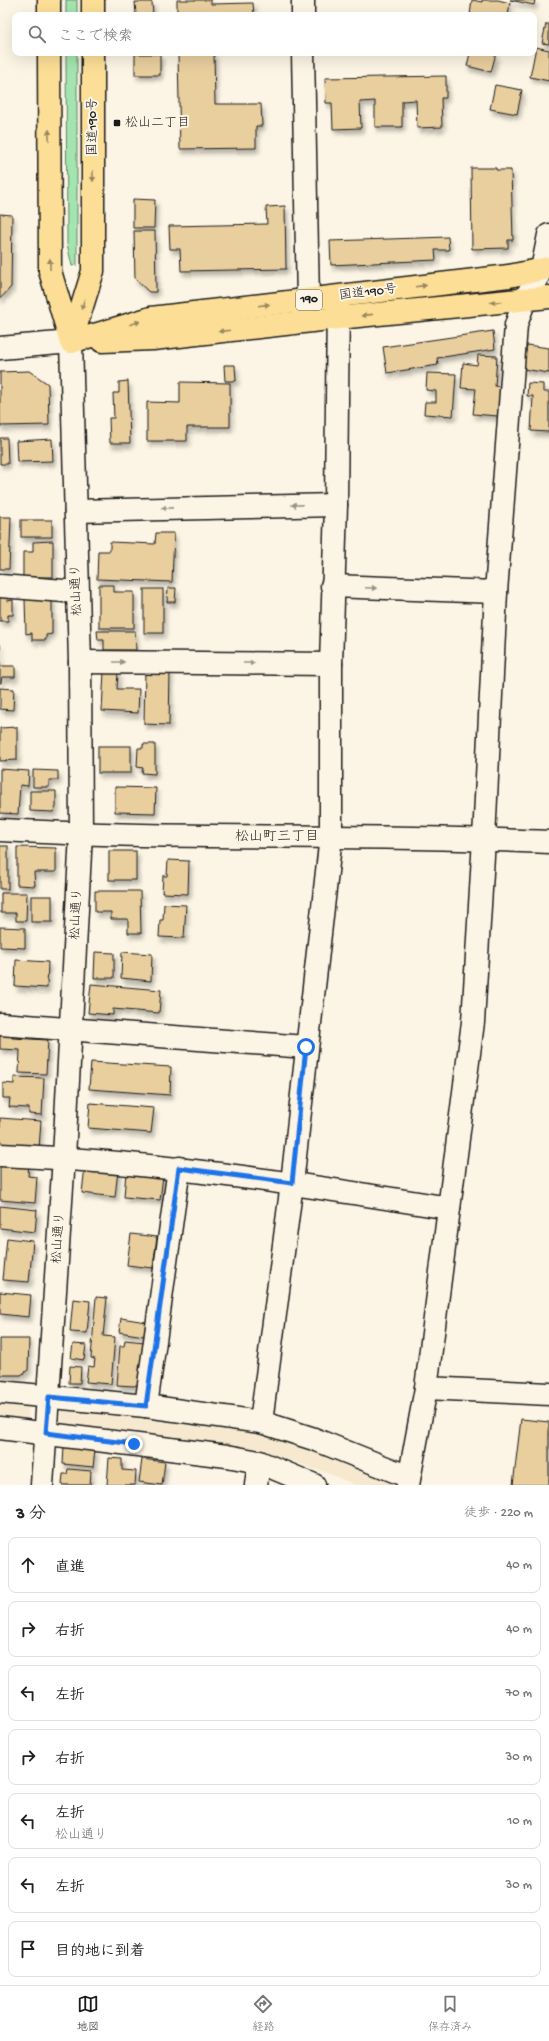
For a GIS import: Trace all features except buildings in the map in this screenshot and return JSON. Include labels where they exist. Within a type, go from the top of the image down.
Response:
[{"type":"highway","points":[[49,0],[49,12]]},
{"type":"highway","points":[[93,0],[93,12]]},
{"type":"highway","points":[[49,56],[50,271],[71,342]]},
{"type":"highway","name":"国道190号","points":[[71,342],[93,270],[93,56]]},
{"type":"highway","name":"国道190号","points":[[71,342],[151,318],[510,276],[545,268]]},
{"type":"highway","name":"国道190号","points":[[71,342],[153,339],[338,318],[549,297]]},
{"type":"street","points":[[303,0],[303,12]]},
{"type":"street","points":[[304,56],[308,300]]},
{"type":"street","points":[[0,1392],[146,1406],[262,1422],[314,1439],[409,1481],[426,1388],[473,1022],[484,839],[496,592],[516,325],[525,299],[545,268],[549,235]]},
{"type":"street","points":[[262,1422],[292,1183],[306,1047],[331,836],[330,664],[336,504],[338,296]]},
{"type":"street","points":[[0,348],[71,342]]},
{"type":"street","name":"松山通り","points":[[42,1485],[64,1158],[81,834],[80,662],[71,342]]},
{"type":"street","points":[[76,510],[336,504]]},
{"type":"street","points":[[0,586],[77,592]]},
{"type":"street","points":[[332,586],[496,592]]},
{"type":"street","points":[[80,662],[330,664]]},
{"type":"street","points":[[0,830],[81,834],[331,836],[484,839],[549,842]]},
{"type":"street","points":[[0,1024],[70,1028],[306,1047]]},
{"type":"street","points":[[0,1155],[64,1158],[179,1168],[292,1183],[449,1208]]},
{"type":"street","points":[[146,1406],[179,1168]]},
{"type":"street","points":[[426,1388],[549,1394]]},
{"type":"street","points":[[0,1428],[192,1450],[259,1462],[314,1485]]},
{"type":"street","points":[[256,1485],[259,1462]]},
{"type":"shaded area","points":[[0,1398],[29,1401],[27,1425],[0,1423]]},
{"type":"shaded area","points":[[61,1407],[236,1429],[282,1440],[327,1454],[399,1485],[355,1485],[332,1475],[286,1459],[239,1448],[60,1428]]},
{"type":"green space","points":[[66,0],[77,0],[77,12],[66,12]]},
{"type":"green space","points":[[66,56],[77,56],[77,265],[72,266],[67,244]]},
{"type":"place","name":"松山二丁目","points":[[117,123]]},
{"type":"district","name":"松山町三丁目","points":[[277,837]]},
{"type":"route","points":[[134,1444],[46,1433],[49,1397],[146,1406],[179,1168],[292,1183],[306,1047]]}]
